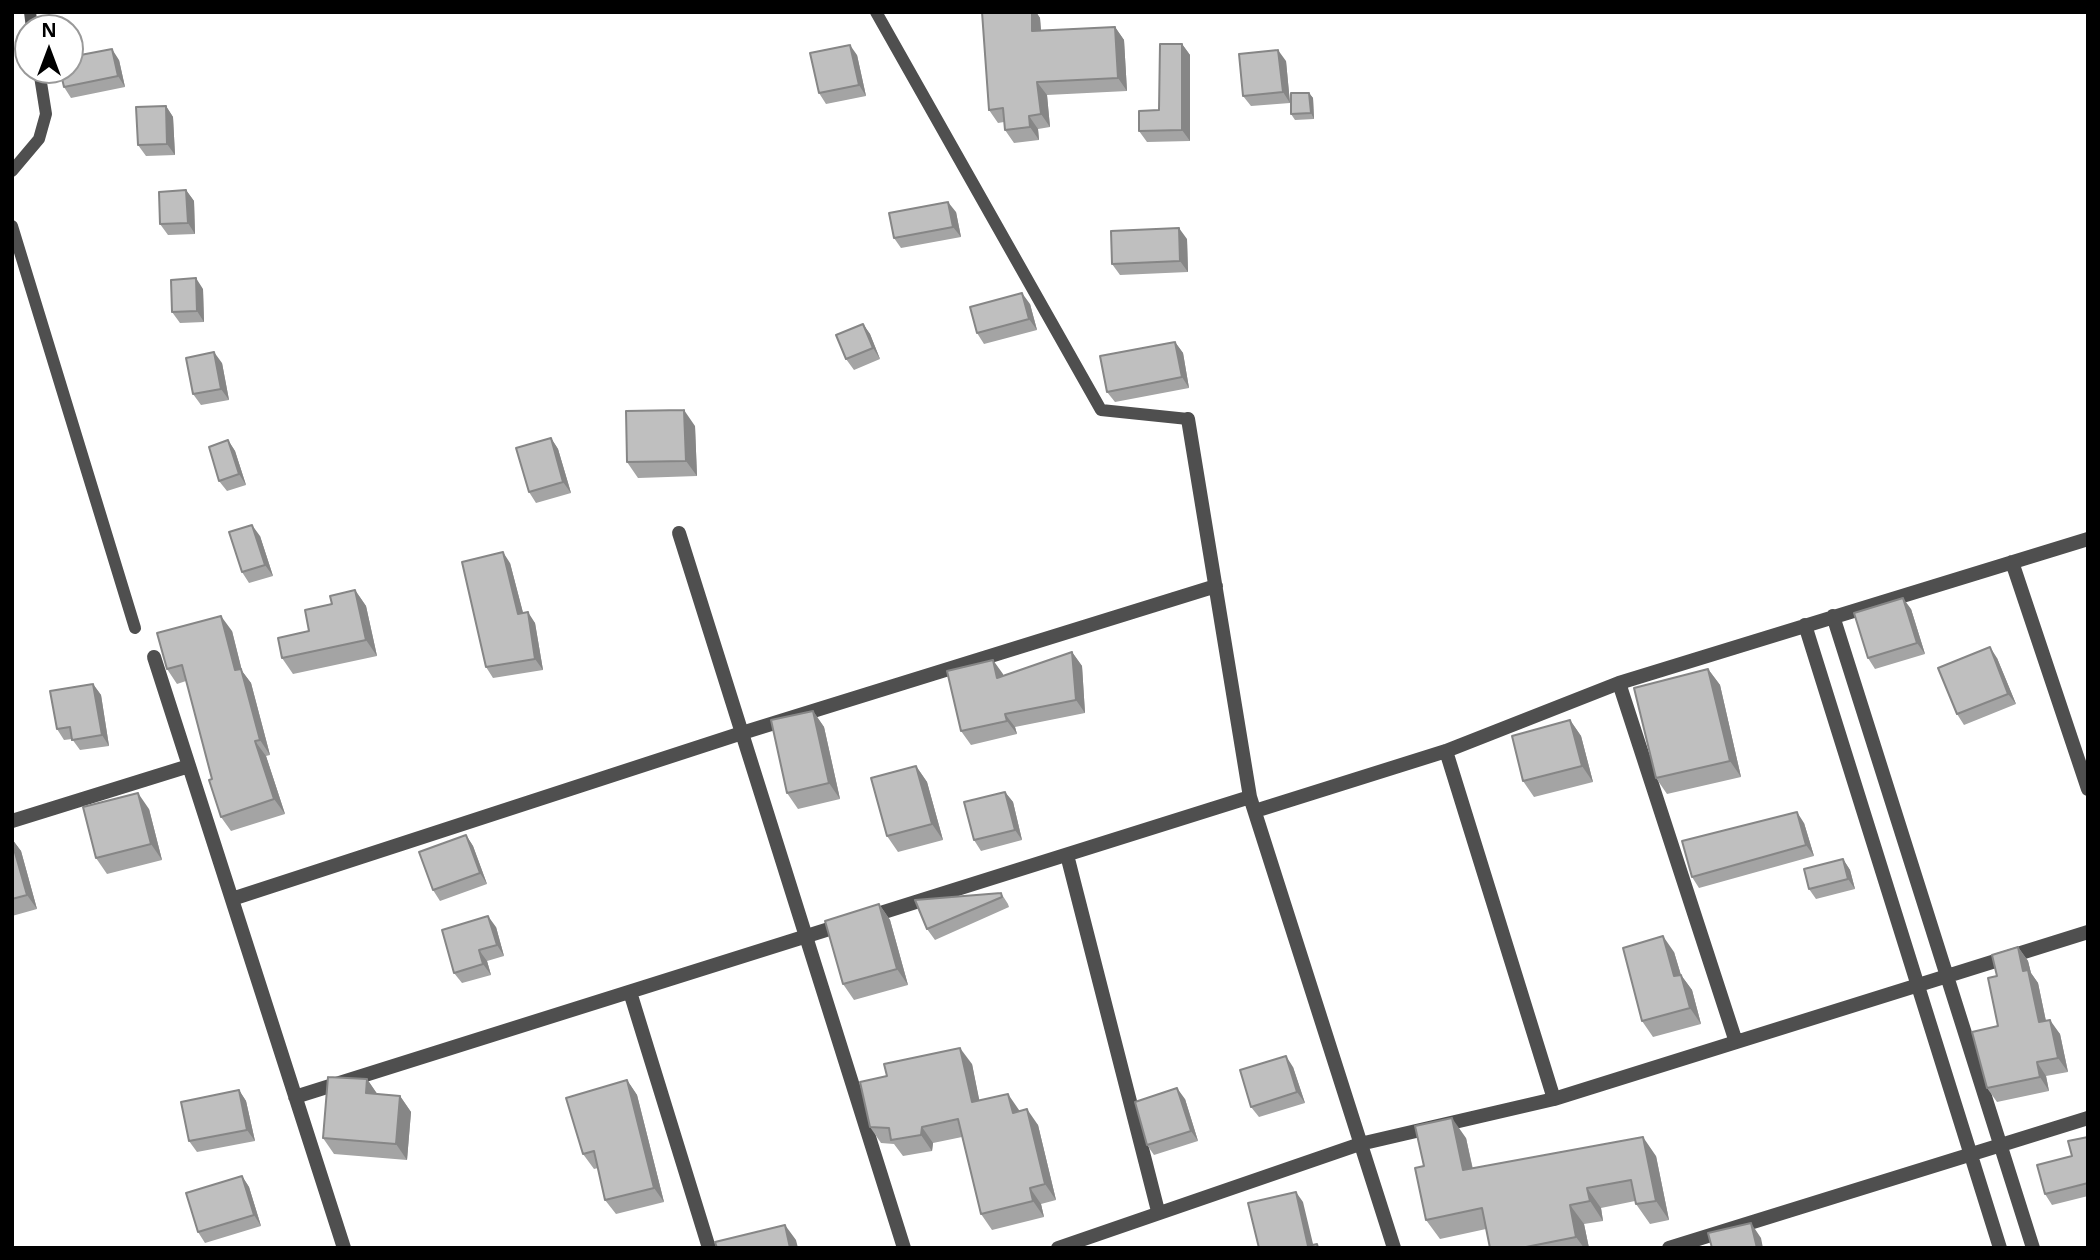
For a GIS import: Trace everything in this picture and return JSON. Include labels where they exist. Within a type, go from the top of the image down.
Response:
[{"type":"street","points":[[1188,419],[1253,804],[1394,1248]]},
{"type":"street","points":[[679,533],[904,1248]]},
{"type":"street","points":[[296,1097],[1067,855],[1446,751],[1619,683],[2088,539]]},
{"type":"street","points":[[2012,562],[2088,789]]},
{"type":"street","points":[[232,899],[742,733],[1216,586]]},
{"type":"street","points":[[1833,616],[2033,1248]]},
{"type":"street","points":[[1805,625],[2000,1248]]},
{"type":"street","points":[[154,657],[344,1248]]},
{"type":"street","points":[[1619,683],[1736,1042]]},
{"type":"street","points":[[1446,751],[1553,1099]]},
{"type":"street","points":[[12,821],[189,766]]},
{"type":"street","points":[[1067,855],[1158,1211]]},
{"type":"street","points":[[1058,1248],[1158,1211],[1360,1144],[1553,1099],[2088,932]]},
{"type":"street","points":[[629,992],[709,1248]]},
{"type":"street","points":[[1669,1248],[2088,1118]]},
{"type":"lane","points":[[876,12],[1101,410],[1188,419]]},
{"type":"lane","points":[[12,171],[39,139],[46,114],[41,84]]},
{"type":"lane","points":[[12,226],[135,628]]},
{"type":"building","points":[[982,12],[1032,12],[1032,31],[1115,27],[1118,78],[1037,82],[1041,114],[1029,116],[1030,127],[1005,130],[1003,108],[989,110]]},
{"type":"building","points":[[1160,44],[1182,44],[1182,130],[1139,131],[1139,111],[1159,110]]},
{"type":"building","points":[[850,45],[859,85],[819,93],[810,53]]},
{"type":"building","points":[[112,49],[118,76],[84,83],[84,54]]},
{"type":"building","points":[[1278,50],[1283,92],[1243,96],[1239,54]]},
{"type":"building","points":[[1291,93],[1309,93],[1311,113],[1291,114]]},
{"type":"building","points":[[166,106],[167,144],[138,145],[136,107]]},
{"type":"building","points":[[186,190],[188,223],[160,224],[159,192]]},
{"type":"building","points":[[948,202],[953,227],[894,238],[889,213]]},
{"type":"building","points":[[1179,228],[1180,261],[1112,264],[1111,231]]},
{"type":"building","points":[[196,278],[197,311],[172,312],[171,280]]},
{"type":"building","points":[[1022,293],[1029,319],[977,333],[970,307]]},
{"type":"building","points":[[863,324],[873,348],[846,359],[836,335]]},
{"type":"building","points":[[1175,342],[1182,377],[1107,392],[1100,356]]},
{"type":"building","points":[[214,352],[221,389],[193,394],[186,358]]},
{"type":"building","points":[[684,410],[686,461],[627,462],[626,411]]},
{"type":"building","points":[[551,438],[563,482],[529,492],[516,448]]},
{"type":"building","points":[[228,440],[239,474],[219,481],[209,447]]},
{"type":"building","points":[[252,525],[265,565],[242,572],[229,532]]},
{"type":"building","points":[[503,552],[518,614],[528,612],[535,659],[486,667],[462,562]]},
{"type":"building","points":[[355,590],[366,640],[282,658],[278,638],[309,631],[305,610],[332,604],[330,596]]},
{"type":"building","points":[[1903,598],[1917,643],[1868,658],[1854,613]]},
{"type":"building","points":[[221,616],[235,670],[241,669],[260,740],[255,741],[274,799],[221,817],[209,780],[212,779],[182,665],[167,669],[157,633]]},
{"type":"building","points":[[1990,647],[2008,694],[1957,714],[1938,668]]},
{"type":"building","points":[[1072,652],[1076,700],[1005,714],[1007,721],[961,731],[947,671],[993,660],[997,678]]},
{"type":"building","points":[[1708,669],[1730,761],[1656,778],[1634,688]]},
{"type":"building","points":[[93,684],[102,735],[72,740],[70,727],[57,729],[50,691]]},
{"type":"building","points":[[813,711],[829,783],[787,793],[771,720]]},
{"type":"building","points":[[1570,720],[1582,766],[1523,781],[1512,736]]},
{"type":"building","points":[[916,766],[932,824],[887,836],[871,778]]},
{"type":"building","points":[[1005,792],[1015,830],[974,840],[964,802]]},
{"type":"building","points":[[138,793],[151,844],[96,858],[83,807]]},
{"type":"building","points":[[1797,812],[1806,845],[1692,877],[1682,841]]},
{"type":"building","points":[[466,835],[480,873],[433,890],[419,852]]},
{"type":"building","points":[[12,842],[27,895],[12,899]]},
{"type":"building","points":[[1843,859],[1848,879],[1809,889],[1804,869]]},
{"type":"building","points":[[1001,893],[1002,897],[927,929],[915,900]]},
{"type":"building","points":[[879,904],[897,969],[843,984],[825,921]]},
{"type":"building","points":[[488,916],[497,945],[479,950],[483,964],[454,973],[442,930]]},
{"type":"building","points":[[1663,936],[1674,976],[1681,975],[1690,1008],[1642,1021],[1623,948]]},
{"type":"building","points":[[2018,947],[2023,971],[2028,970],[2039,1022],[2050,1020],[2058,1058],[2037,1062],[2040,1077],[1987,1088],[1972,1032],[1998,1026],[1988,978],[1997,976],[1992,955]]},
{"type":"building","points":[[960,1048],[972,1102],[1008,1094],[1013,1113],[1027,1109],[1045,1184],[1030,1188],[1033,1201],[981,1214],[958,1119],[922,1127],[921,1135],[891,1140],[889,1128],[870,1127],[860,1082],[887,1076],[884,1064]]},
{"type":"building","points":[[1286,1056],[1297,1092],[1251,1107],[1240,1070]]},
{"type":"building","points":[[328,1077],[367,1079],[366,1093],[400,1096],[396,1144],[323,1138]]},
{"type":"building","points":[[627,1080],[654,1188],[605,1200],[594,1151],[583,1154],[566,1098]]},
{"type":"building","points":[[1177,1088],[1191,1131],[1147,1145],[1135,1102]]},
{"type":"building","points":[[239,1090],[247,1130],[189,1141],[181,1102]]},
{"type":"building","points":[[1452,1118],[1463,1170],[1643,1137],[1656,1201],[1636,1204],[1631,1180],[1587,1188],[1590,1201],[1570,1205],[1576,1237],[1521,1248],[1490,1248],[1482,1208],[1426,1220],[1415,1168],[1424,1166],[1415,1126]]},
{"type":"building","points":[[2088,1137],[2088,1183],[2045,1194],[2037,1165],[2072,1156],[2068,1141]]},
{"type":"building","points":[[242,1176],[254,1215],[198,1232],[186,1193]]},
{"type":"building","points":[[1296,1192],[1308,1246],[1317,1244],[1318,1248],[1259,1248],[1248,1203]]},
{"type":"building","points":[[1751,1223],[1757,1248],[1712,1248],[1708,1233]]},
{"type":"building","points":[[785,1225],[790,1248],[717,1248],[715,1242]]}]
